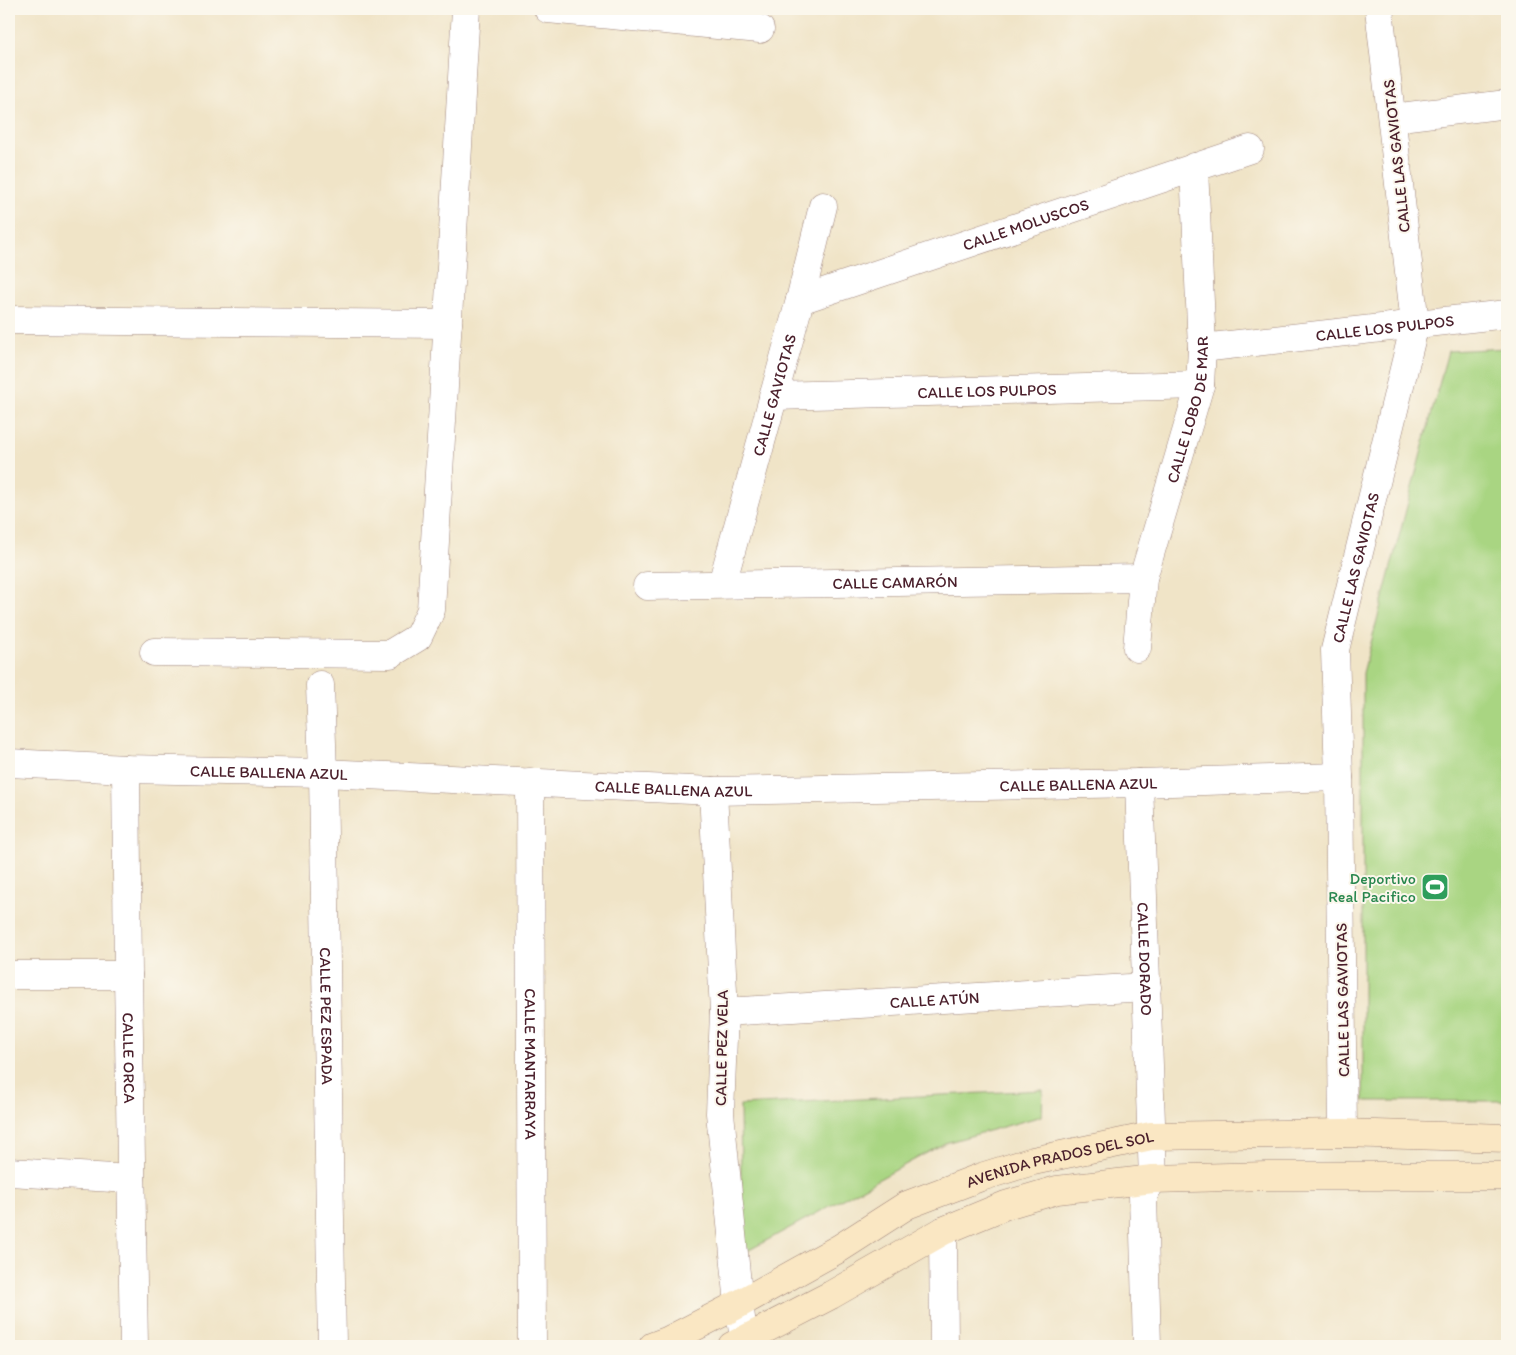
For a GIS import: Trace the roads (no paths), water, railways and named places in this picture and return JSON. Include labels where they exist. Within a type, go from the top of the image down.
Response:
[{"type":"street","points":[[154,652],[390,654],[418,637],[431,610],[466,9]]},
{"type":"street","points":[[548,9],[760,29]]},
{"type":"street","name":"CALLE LAS GAVIOTAS","points":[[1343,1133],[1339,777],[1335,650],[1415,324],[1379,9]]},
{"type":"street","points":[[1392,118],[1507,104]]},
{"type":"street","name":"CALLE MOLUSCOS","points":[[800,300],[1250,149]]},
{"type":"street","name":"CALLE LOBO DE MAR","points":[[1137,648],[1143,578],[1200,385],[1202,348],[1194,167]]},
{"type":"street","name":"CALLE GAVIOTAS","points":[[722,584],[800,300],[823,206]]},
{"type":"street","name":"CALLE LOS PULPOS","points":[[1202,348],[1507,314]]},
{"type":"street","points":[[9,320],[448,324]]},
{"type":"street","name":"CALLE LOS PULPOS","points":[[773,396],[1200,385]]},
{"type":"street","name":"CALLE CAMARÓN","points":[[647,586],[1143,578]]},
{"type":"street","name":"CALLE PEZ ESPADA","points":[[320,685],[332,1346]]},
{"type":"street","name":"CALLE BALLENA AZUL","points":[[9,763],[126,769],[323,773],[713,791],[1138,783],[1339,777]]},
{"type":"street","name":"CALLE ORCA","points":[[126,769],[134,1346]]},
{"type":"street","name":"CALLE MANTARRAYA","points":[[530,782],[532,1346]]},
{"type":"street","name":"CALLE DORADO","points":[[1138,783],[1153,1179]]},
{"type":"street","name":"CALLE PEZ VELA","points":[[713,791],[724,1012],[720,1113],[739,1304],[741,1344]]},
{"type":"street","points":[[9,975],[128,975]]},
{"type":"street","name":"CALLE ATÚN","points":[[724,1012],[1147,987]]},
{"type":"street","name":"AVENIDA PRADOS DEL SOL","points":[[654,1346],[739,1304],[840,1248],[907,1205],[981,1176],[1033,1160],[1151,1136],[1343,1133],[1507,1138]]},
{"type":"street","points":[[9,1172],[132,1179]]},
{"type":"street","name":"AVENIDA PRADOS DEL SOL","points":[[741,1344],[942,1231],[1006,1205],[1057,1190],[1153,1179],[1276,1176],[1507,1176]]},
{"type":"street","points":[[1147,1346],[1143,1195],[1153,1179]]},
{"type":"street","points":[[942,1231],[944,1346]]},
{"type":"place","name":"Deportivo Real Pacifico","points":[[1435,887]]}]
